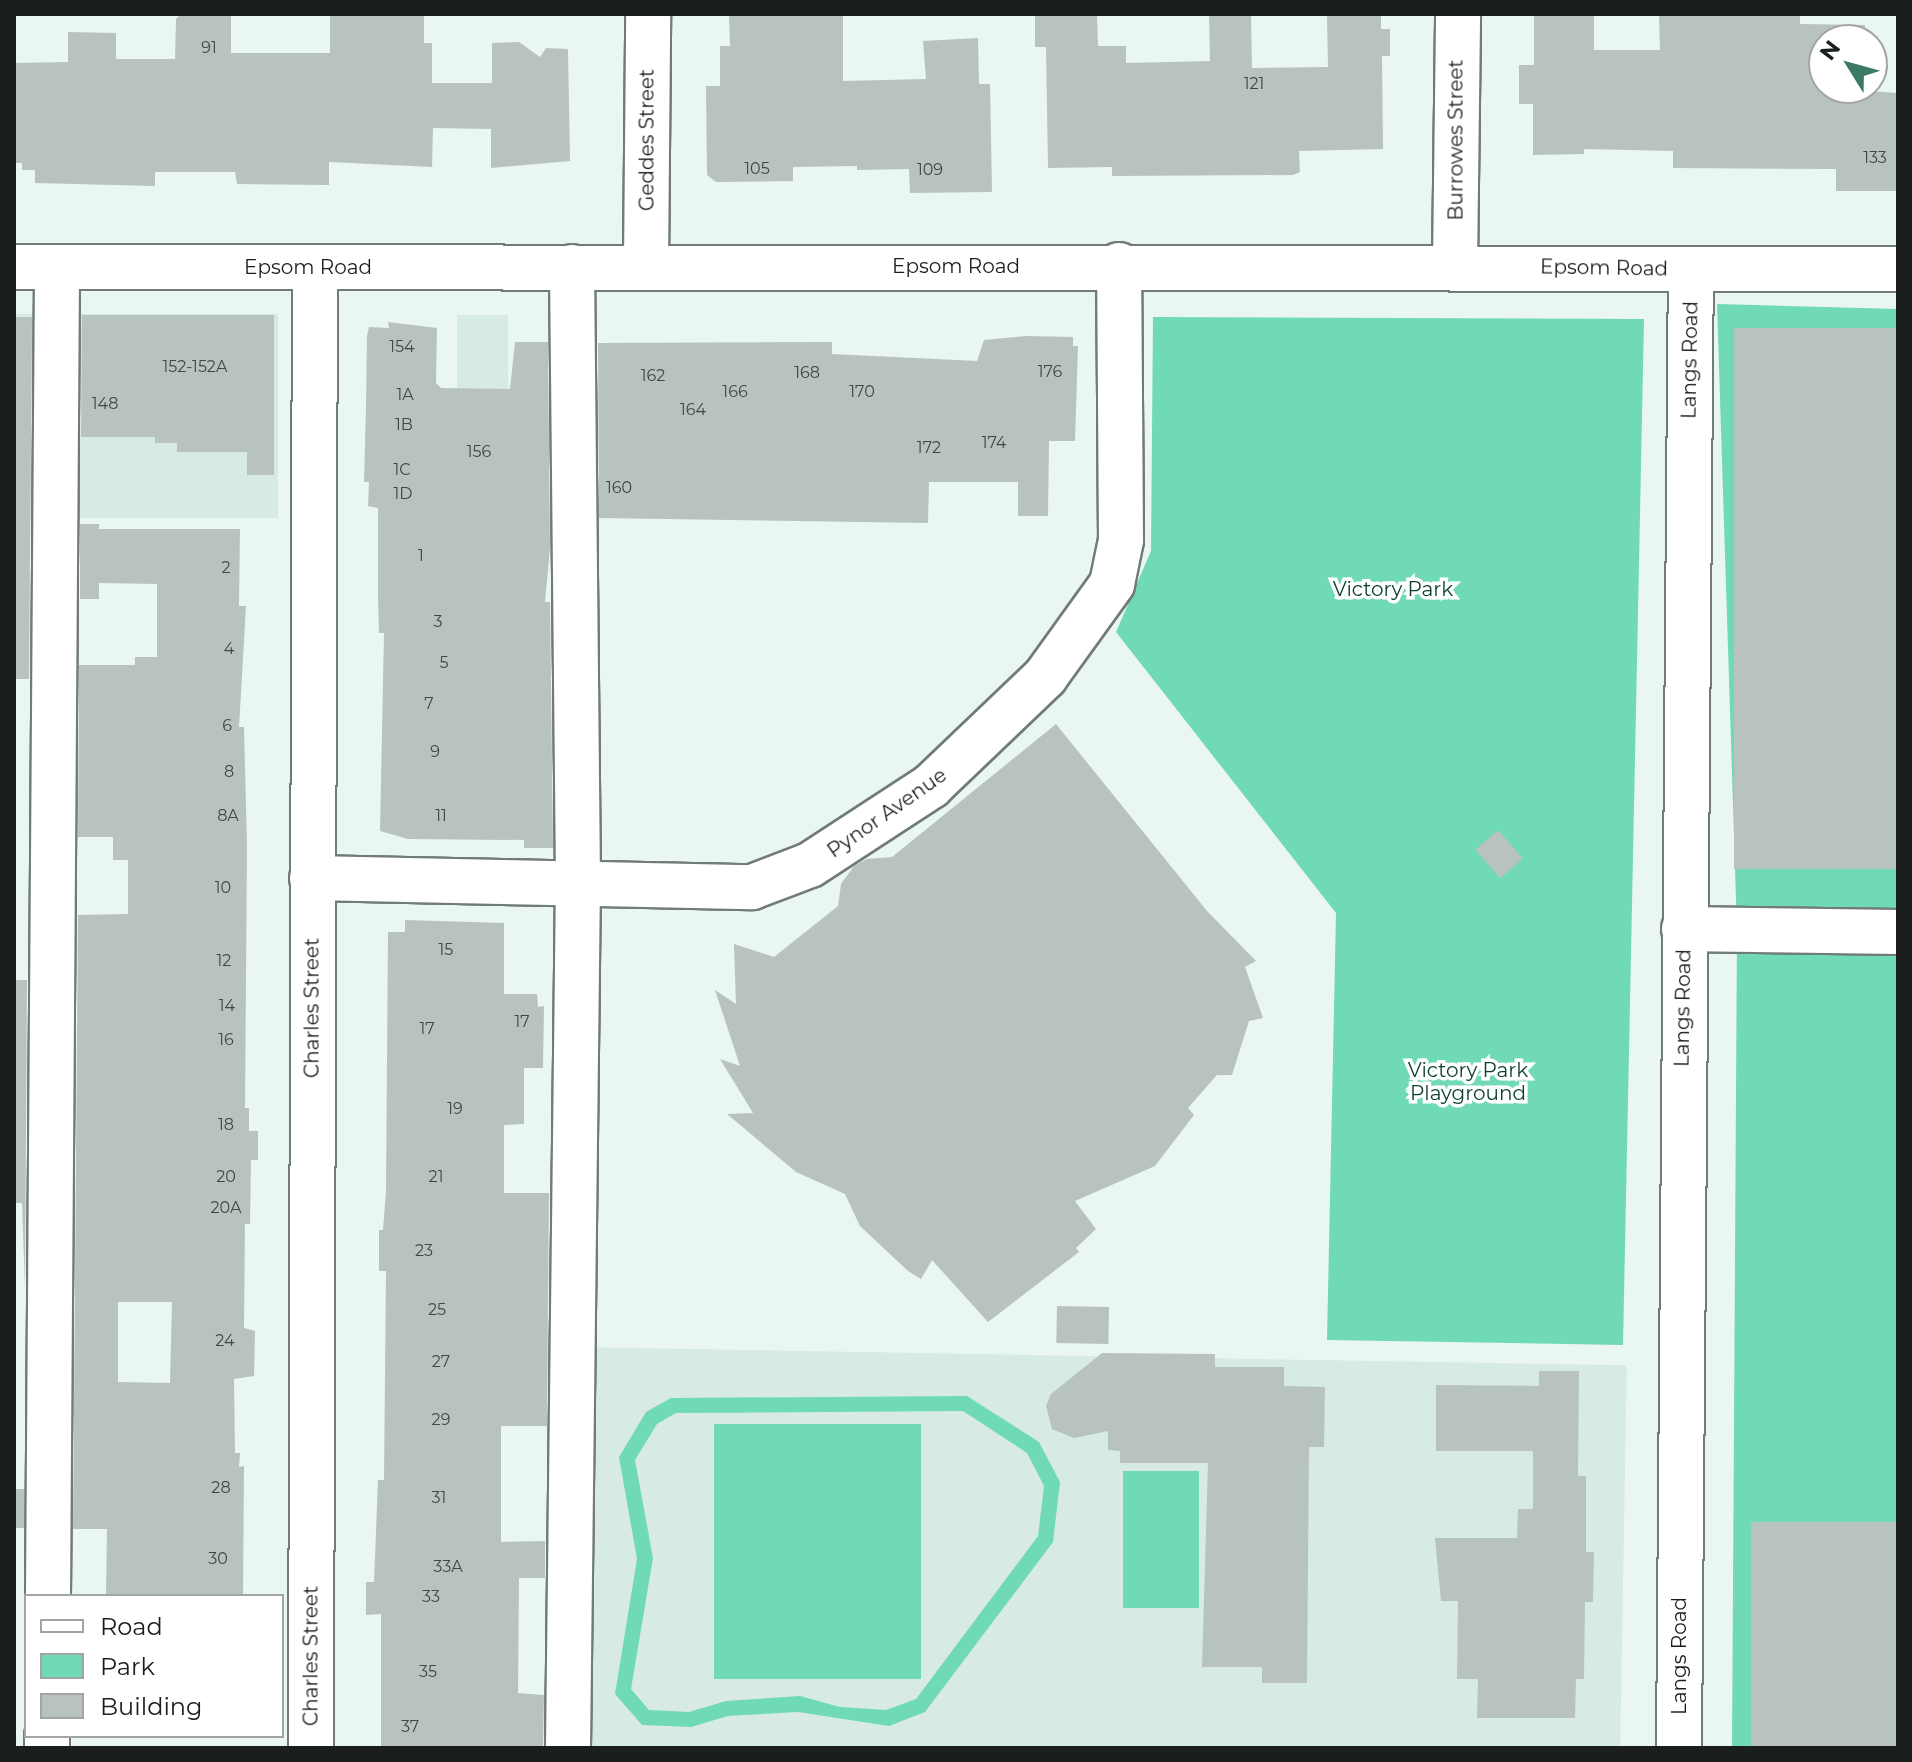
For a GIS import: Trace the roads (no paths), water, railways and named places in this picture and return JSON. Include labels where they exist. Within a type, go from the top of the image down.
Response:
[{"type":"main road","name":"Geddes Street","points":[[646,267],[648,14]]},
{"type":"main road","name":"Burrowes Street","points":[[1455,266],[1458,14]]},
{"type":"main road","name":"Epsom Road","points":[[14,267],[1119,265],[1898,269]]},
{"type":"main road","name":"Pynor Avenue","points":[[312,878],[578,881],[752,887],[810,865],[931,786],[1045,677],[1112,584],[1121,540],[1119,265]]},
{"type":"main road","points":[[48,1594],[57,267]]},
{"type":"main road","name":"Charles Street","points":[[311,1748],[315,267]]},
{"type":"main road","points":[[568,1748],[578,881],[572,267]]},
{"type":"main road","name":"Langs Road","points":[[1679,1748],[1691,269]]},
{"type":"main road","points":[[1684,929],[1898,932]]},
{"type":"park label","name":"Victory Park","points":[[1393,589]]},
{"type":"park label","name":"Victory Park Playground","points":[[1468,1082]]}]
